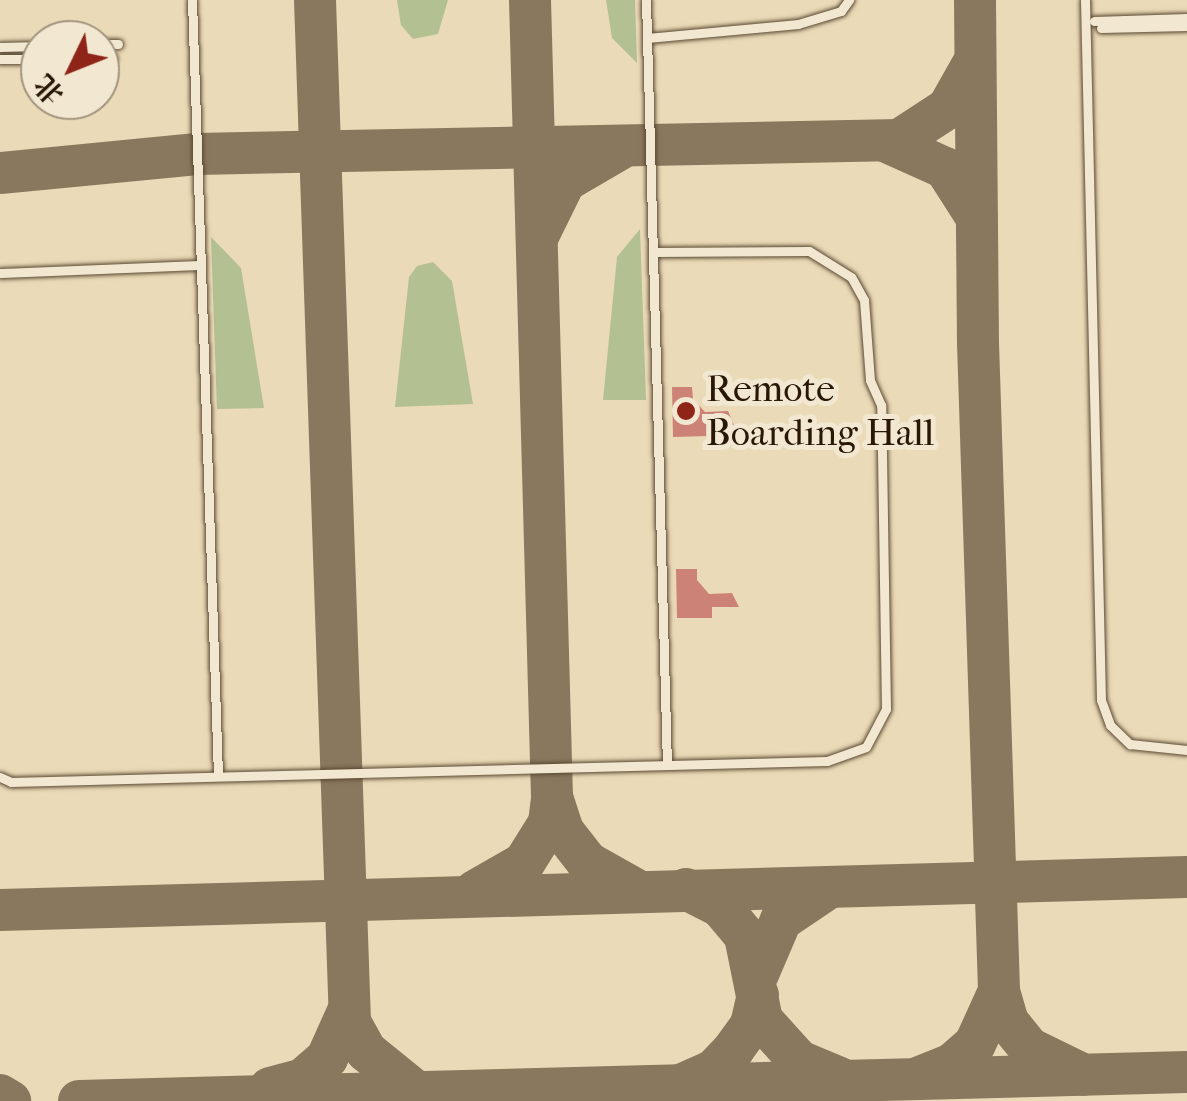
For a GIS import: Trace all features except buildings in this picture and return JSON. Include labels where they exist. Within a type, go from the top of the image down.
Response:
[{"type":"lane","points":[[192,0],[218,776]]},
{"type":"lane","points":[[646,0],[667,764]]},
{"type":"lane","points":[[646,38],[798,24],[841,11],[849,0]]},
{"type":"lane","points":[[1086,0],[1101,700],[1110,725],[1130,744],[1187,750]]},
{"type":"lane","points":[[1098,25],[1187,22]]},
{"type":"lane","points":[[0,776],[12,782],[848,758],[879,728],[886,709],[881,405],[870,380],[864,300],[851,277],[833,262],[809,252],[652,252]]},
{"type":"lane","points":[[0,273],[201,265]]},
{"type":"green space","points":[[397,0],[448,0],[438,34],[413,39],[401,25]]},
{"type":"green space","points":[[606,0],[635,0],[637,63],[612,38]]},
{"type":"green space","points":[[640,229],[646,400],[603,400],[617,257]]},
{"type":"green space","points":[[211,237],[241,268],[264,408],[217,409]]},
{"type":"green space","points":[[433,262],[452,281],[473,404],[395,407],[409,277],[417,266]]},
{"type":"taxiway","points":[[315,0],[350,1022],[366,1051],[414,1090]]},
{"type":"taxiway","points":[[530,0],[552,797],[563,831],[587,862],[635,889]]},
{"type":"taxiway","points":[[975,0],[978,343],[999,991],[1008,1022],[1029,1048],[1084,1075]]},
{"type":"taxiway","points":[[0,173],[197,154],[899,140],[948,108],[974,62]]},
{"type":"taxiway","points":[[885,141],[945,168],[977,218]]},
{"type":"taxiway","points":[[537,238],[565,181],[620,149]]},
{"type":"taxiway","points":[[475,891],[524,863],[549,823],[552,797]]},
{"type":"taxiway","points":[[0,910],[1187,877]]},
{"type":"taxiway","points":[[758,974],[781,920],[830,887]]},
{"type":"taxiway","points":[[686,889],[720,906],[745,936],[762,1020],[799,1061],[840,1078]]},
{"type":"taxiway","points":[[920,1077],[952,1064],[975,1044],[999,991]]},
{"type":"taxiway","points":[[683,1084],[714,1070],[733,1050],[751,1025],[758,995]]},
{"type":"taxiway","points":[[270,1088],[303,1079],[327,1058],[349,1009]]},
{"type":"taxiway","points":[[79,1101],[1187,1072]]},
{"type":"taxiway","points":[[0,1095],[10,1101]]},
{"type":"place","name":"Remote Boarding Hall","points":[[686,411]]}]
